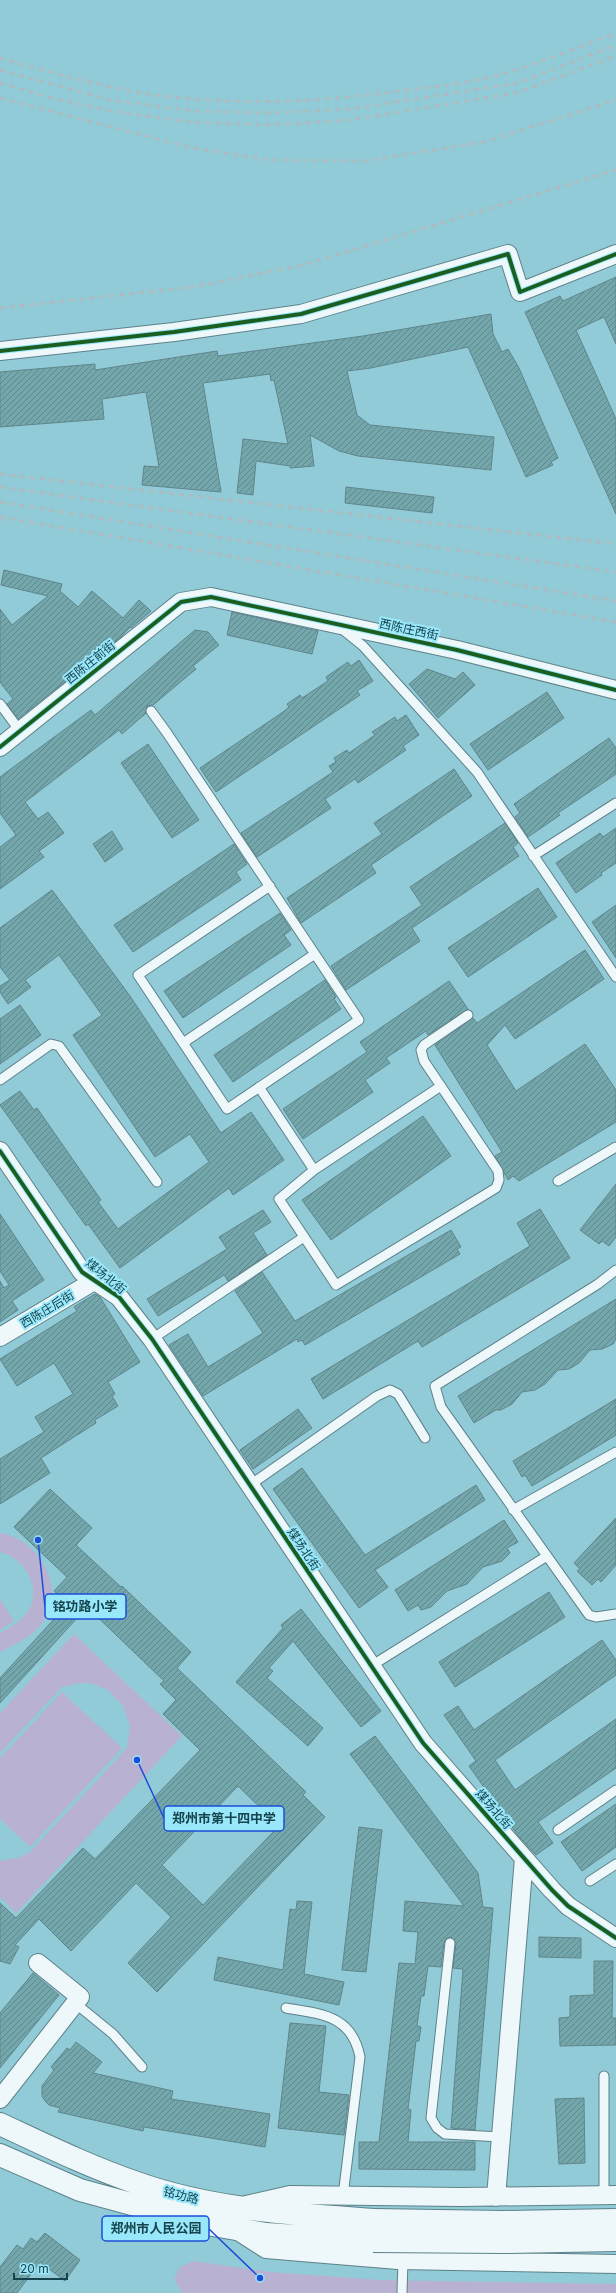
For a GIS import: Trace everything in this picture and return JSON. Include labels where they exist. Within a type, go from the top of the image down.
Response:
[{"type":"main road","name":"铭功路","points":[[0,2124],[138,2183],[172,2193],[239,2207],[374,2230]]},
{"type":"main road","name":"铭功路","points":[[0,2155],[80,2190],[166,2215],[236,2229],[297,2237],[374,2230]]},
{"type":"main road","points":[[374,2230],[504,2222],[616,2220]]},
{"type":"main road","points":[[374,2230],[503,2242],[616,2240]]},
{"type":"street","points":[[0,351],[174,332],[302,314],[508,254],[520,292],[616,254]]},
{"type":"street","name":"西陈庄西街","points":[[195,598],[211,597],[457,650],[616,690]]},
{"type":"street","name":"西陈庄前街","points":[[0,747],[181,602],[195,598]]},
{"type":"street","name":"煤场北街","points":[[0,1151],[82,1272],[119,1297],[152,1339],[423,1743],[568,1906],[616,1938]]},
{"type":"street","name":"西陈庄后街","points":[[0,1337],[94,1281]]},
{"type":"street","points":[[496,2197],[524,1858]]},
{"type":"street","points":[[0,2099],[80,1997],[38,1964]]},
{"type":"street","points":[[239,2207],[290,2195],[496,2197],[610,2196]]},
{"type":"street","points":[[236,2229],[266,2249],[403,2260],[616,2264]]},
{"type":"lane","points":[[336,624],[363,646],[477,772],[616,977]]},
{"type":"lane","points":[[0,704],[20,731]]},
{"type":"lane","points":[[151,711],[270,886],[359,1020],[227,1108],[138,975],[270,886]]},
{"type":"lane","points":[[533,856],[616,803]]},
{"type":"lane","points":[[183,1043],[315,954]]},
{"type":"lane","points":[[441,1086],[314,1170],[279,1199],[336,1285],[496,1188],[499,1180],[498,1171],[441,1086],[424,1061],[421,1050],[424,1045],[468,1015]]},
{"type":"lane","points":[[0,1080],[51,1044],[59,1046],[157,1182]]},
{"type":"lane","points":[[259,1087],[314,1170]]},
{"type":"lane","points":[[558,1181],[616,1147]]},
{"type":"lane","points":[[152,1339],[304,1238]]},
{"type":"lane","points":[[616,1270],[598,1284],[435,1386],[441,1407],[513,1510],[590,1615],[596,1617],[616,1614]]},
{"type":"lane","points":[[250,1485],[377,1396],[390,1390],[398,1394],[425,1438]]},
{"type":"lane","points":[[513,1510],[616,1452]]},
{"type":"lane","points":[[371,1666],[547,1556]]},
{"type":"lane","points":[[558,1830],[616,1790]]},
{"type":"lane","points":[[590,1881],[616,1864]]},
{"type":"lane","points":[[450,1943],[431,2118],[437,2128],[445,2134],[501,2137]]},
{"type":"lane","points":[[75,2003],[113,2034],[142,2068]]},
{"type":"lane","points":[[286,2008],[322,2015],[336,2021],[351,2032],[357,2042],[360,2057],[343,2196]]},
{"type":"lane","points":[[604,2076],[610,2196]]},
{"type":"lane","points":[[402,2293],[403,2260]]},
{"type":"shaded area","points":[[0,1533],[15,1538],[28,1546],[39,1557],[51,1584],[52,1599],[48,1613],[39,1627],[26,1638],[0,1652],[0,1633],[16,1623],[25,1615],[31,1606],[33,1587],[30,1577],[18,1561],[9,1555],[0,1552]]},
{"type":"shaded area","points":[[0,1599],[14,1621],[0,1630]]},
{"type":"shaded area","points":[[74,1634],[182,1736],[16,1913],[0,1897],[0,1861],[21,1857],[30,1852],[127,1748],[130,1726],[123,1706],[108,1690],[90,1683],[80,1683],[62,1687],[0,1753],[0,1713]]},
{"type":"shaded area","points":[[62,1692],[122,1748],[30,1847],[0,1819],[0,1758]]},
{"type":"shaded area","points":[[193,2261],[270,2272],[381,2280],[616,2284],[616,2293],[182,2293],[174,2279],[180,2267]]},
{"type":"building","points":[[616,277],[616,344],[604,317],[576,330],[616,419],[616,514],[525,312],[560,296],[563,301]]},
{"type":"building","points":[[491,314],[493,334],[502,352],[508,349],[519,368],[558,458],[551,462],[553,465],[526,477],[468,347],[371,368],[347,371],[357,415],[370,425],[494,437],[491,470],[358,456],[339,451],[310,435],[314,466],[290,468],[290,466],[256,461],[253,495],[237,493],[243,439],[288,444],[274,380],[271,381],[270,374],[203,383],[221,492],[142,485],[144,466],[159,467],[146,392],[102,399],[104,419],[0,427],[0,372],[95,364],[95,370],[217,351],[218,356],[363,336]]},
{"type":"building","points":[[346,487],[434,497],[432,513],[345,503]]},
{"type":"building","points":[[4,570],[62,584],[60,591],[78,607],[92,591],[123,618],[139,600],[151,611],[131,628],[130,627],[121,637],[18,719],[7,704],[13,699],[0,682],[0,609],[12,625],[48,596],[1,585]]},
{"type":"building","points":[[232,612],[318,631],[312,654],[227,635]]},
{"type":"building","points":[[195,630],[208,632],[219,645],[193,666],[196,669],[153,705],[147,706],[146,713],[122,734],[119,730],[25,802],[38,819],[48,812],[64,833],[39,851],[44,857],[0,889],[0,847],[16,835],[0,813],[0,777],[91,710],[95,715]]},
{"type":"building","points":[[359,660],[373,681],[357,691],[360,695],[216,792],[200,768],[283,712],[289,707],[287,704],[300,695],[302,698],[328,681],[326,677],[348,662],[351,666]]},
{"type":"building","points":[[427,669],[455,679],[463,672],[475,685],[438,718],[409,684]]},
{"type":"building","points":[[547,692],[564,718],[488,770],[470,744]]},
{"type":"building","points":[[406,715],[419,735],[403,746],[406,750],[358,783],[355,779],[325,799],[331,808],[257,857],[241,833],[333,772],[329,766],[336,762],[334,758],[347,750],[349,753],[375,735],[372,732],[395,717],[397,721]]},
{"type":"building","points":[[609,738],[616,748],[616,774],[558,813],[560,815],[528,837],[515,817],[520,813],[514,804]]},
{"type":"building","points":[[148,744],[199,820],[172,838],[121,763]]},
{"type":"building","points":[[454,769],[472,796],[371,865],[376,873],[301,923],[287,898],[382,834],[374,823]]},
{"type":"building","points":[[505,823],[518,843],[513,847],[519,856],[412,928],[420,941],[346,990],[331,966],[422,905],[410,887]]},
{"type":"building","points":[[616,828],[616,863],[576,893],[556,863],[600,833],[603,837]]},
{"type":"building","points":[[112,831],[123,849],[105,862],[93,844]]},
{"type":"building","points":[[234,844],[247,864],[236,872],[241,880],[133,952],[114,925]]},
{"type":"building","points":[[538,888],[557,917],[468,977],[448,948]]},
{"type":"building","points":[[52,890],[130,996],[221,1133],[251,1112],[284,1160],[233,1195],[229,1188],[120,1268],[88,1224],[86,1226],[0,1105],[20,1091],[34,1110],[37,1108],[101,1200],[98,1202],[118,1229],[209,1162],[190,1134],[155,1157],[73,1035],[102,1015],[59,955],[25,980],[31,987],[8,1004],[0,992],[0,986],[10,980],[0,967],[0,928]]},
{"type":"building","points":[[616,905],[616,958],[592,922]]},
{"type":"building","points":[[280,913],[291,930],[284,935],[291,945],[183,1018],[164,991]]},
{"type":"building","points":[[585,950],[604,979],[515,1039],[505,1025],[487,1045],[516,1091],[585,1044],[616,1090],[616,1122],[519,1181],[513,1176],[508,1180],[495,1156],[502,1152],[435,1045],[473,1018],[477,1023]]},
{"type":"building","points":[[325,980],[336,997],[334,999],[341,1009],[233,1082],[214,1055]]},
{"type":"building","points":[[449,981],[468,1009],[428,1035],[426,1031],[386,1058],[390,1063],[365,1080],[373,1092],[303,1139],[283,1109],[367,1052],[360,1042]]},
{"type":"building","points":[[20,1005],[41,1035],[0,1064],[0,1019]]},
{"type":"building","points":[[423,1116],[451,1156],[331,1240],[302,1200]]},
{"type":"building","points":[[616,1184],[616,1237],[609,1246],[602,1241],[599,1244],[580,1230]]},
{"type":"building","points":[[540,1209],[570,1258],[422,1347],[418,1341],[323,1399],[311,1379],[530,1246],[517,1223]]},
{"type":"building","points":[[263,1210],[271,1222],[253,1233],[267,1255],[228,1281],[224,1275],[158,1316],[147,1299],[227,1249],[219,1237]]},
{"type":"building","points":[[0,1214],[44,1280],[12,1301],[18,1310],[0,1322],[0,1281],[4,1288],[9,1285],[0,1271]]},
{"type":"building","points":[[451,1230],[461,1247],[457,1249],[460,1254],[305,1345],[302,1340],[298,1342],[297,1339],[203,1396],[169,1345],[188,1334],[208,1367],[263,1333],[235,1291],[262,1272],[295,1321]]},
{"type":"building","points":[[95,1294],[100,1297],[140,1362],[108,1382],[115,1394],[112,1396],[118,1406],[95,1420],[96,1423],[41,1458],[50,1473],[0,1504],[0,1459],[44,1432],[35,1417],[73,1394],[54,1363],[17,1386],[0,1359],[77,1311],[74,1307]]},
{"type":"building","points":[[616,1299],[616,1339],[613,1344],[602,1349],[590,1350],[579,1363],[569,1369],[558,1370],[545,1384],[535,1390],[522,1392],[512,1404],[501,1410],[496,1410],[474,1423],[458,1396]]},
{"type":"building","points":[[616,1399],[616,1435],[532,1486],[525,1475],[522,1477],[513,1461]]},
{"type":"building","points":[[298,1409],[312,1428],[253,1469],[240,1450]]},
{"type":"building","points":[[302,1468],[365,1555],[476,1485],[485,1500],[375,1570],[388,1587],[359,1608],[273,1489]]},
{"type":"building","points":[[50,1489],[92,1528],[76,1545],[121,1587],[122,1586],[191,1652],[177,1668],[306,1792],[303,1795],[325,1817],[157,1992],[128,1963],[171,1917],[136,1883],[71,1951],[39,1919],[15,1945],[19,1947],[10,1964],[0,1961],[0,1903],[16,1918],[83,1848],[95,1859],[200,1750],[163,1714],[176,1700],[160,1684],[164,1681],[87,1607],[0,1703],[0,1678],[68,1604],[54,1591],[67,1577],[14,1527]],"holes":[[[238,1786],[279,1826],[203,1905],[162,1865]]]},
{"type":"building","points":[[616,1518],[616,1565],[601,1582],[598,1579],[592,1585],[577,1571],[580,1569],[574,1563]]},
{"type":"building","points":[[504,1520],[518,1542],[507,1548],[510,1553],[502,1561],[483,1567],[467,1584],[447,1591],[431,1607],[421,1610],[418,1605],[408,1611],[395,1590]]},
{"type":"building","points":[[549,1592],[565,1617],[455,1687],[439,1662]]},
{"type":"building","points":[[301,1609],[381,1711],[361,1727],[293,1641],[269,1668],[273,1671],[267,1678],[323,1728],[308,1746],[236,1682],[283,1628],[281,1625]]},
{"type":"building","points":[[602,1640],[616,1660],[616,1675],[495,1760],[515,1790],[616,1719],[616,1768],[538,1822],[553,1843],[536,1855],[519,1837],[469,1766],[476,1761],[444,1715],[458,1706],[474,1730]]},
{"type":"building","points":[[375,1736],[478,1873],[483,1907],[493,1908],[475,2130],[451,2128],[463,1969],[453,1968],[456,1943],[451,1937],[447,1938],[444,1942],[441,1967],[428,1966],[424,1996],[421,1996],[417,2026],[421,2027],[419,2041],[416,2041],[408,2109],[411,2110],[408,2142],[475,2142],[475,2170],[359,2169],[359,2142],[379,2142],[399,1963],[415,1964],[418,1932],[403,1931],[405,1901],[464,1906],[350,1754]]},
{"type":"building","points":[[616,1804],[616,1847],[582,1871],[561,1842]]},
{"type":"building","points":[[359,1827],[382,1830],[366,1972],[342,1970]]},
{"type":"building","points":[[297,1901],[312,1902],[304,1974],[344,1982],[339,2005],[214,1980],[218,1957],[283,1970],[290,1909],[296,1910]]},
{"type":"building","points":[[539,1937],[581,1938],[581,1958],[539,1957]]},
{"type":"building","points":[[594,1961],[613,1961],[612,2018],[616,2018],[616,2045],[560,2046],[559,2018],[570,2017],[570,1996],[594,1995]]},
{"type":"building","points":[[33,1973],[59,1995],[0,2068],[0,2013]]},
{"type":"building","points":[[290,2023],[326,2026],[319,2092],[349,2095],[344,2135],[278,2128]]},
{"type":"building","points":[[76,2042],[102,2062],[93,2073],[173,2091],[171,2099],[270,2114],[265,2147],[144,2127],[143,2131],[58,2112],[60,2108],[49,2105],[45,2101],[42,2096],[42,2086],[54,2070],[51,2067],[67,2048],[70,2050]]},
{"type":"building","points":[[584,2098],[585,2163],[559,2164],[555,2099]]},
{"type":"building","points":[[45,2233],[80,2260],[65,2281],[40,2262],[17,2293],[0,2293],[0,2267],[17,2245],[23,2249],[31,2238],[37,2242]]},
{"type":"railway","points":[[0,58],[96,84],[170,97],[247,102],[298,101],[374,94],[441,86],[483,79],[536,63],[616,33]]},
{"type":"railway","points":[[0,70],[111,100],[194,111],[271,113],[350,109],[518,83],[616,45]]},
{"type":"railway","points":[[0,83],[48,97],[110,111],[190,122],[269,125],[350,120],[516,93],[616,56]]},
{"type":"railway","points":[[0,98],[193,148],[270,160],[364,161],[484,142],[616,100]]},
{"type":"railway","points":[[0,308],[192,287],[303,265],[616,170]]},
{"type":"railway","points":[[0,474],[616,544]]},
{"type":"railway","points":[[0,487],[616,572]]},
{"type":"railway","points":[[0,502],[616,601]]},
{"type":"railway","points":[[0,517],[616,622]]},
{"type":"cycle path","points":[[0,351],[174,332],[301,314],[508,254],[520,292],[616,254]]},
{"type":"cycle path","points":[[0,747],[181,602],[211,597],[457,650],[616,690]]},
{"type":"cycle path","points":[[0,1151],[82,1272],[119,1297],[152,1339],[423,1743],[552,1890],[568,1906],[616,1938]]},
{"type":"place","name":"铭功路小学","points":[[38,1540]]},
{"type":"place","name":"郑州市第十四中学","points":[[137,1760]]},
{"type":"place","name":"郑州市人民公园","points":[[260,2278]]}]
